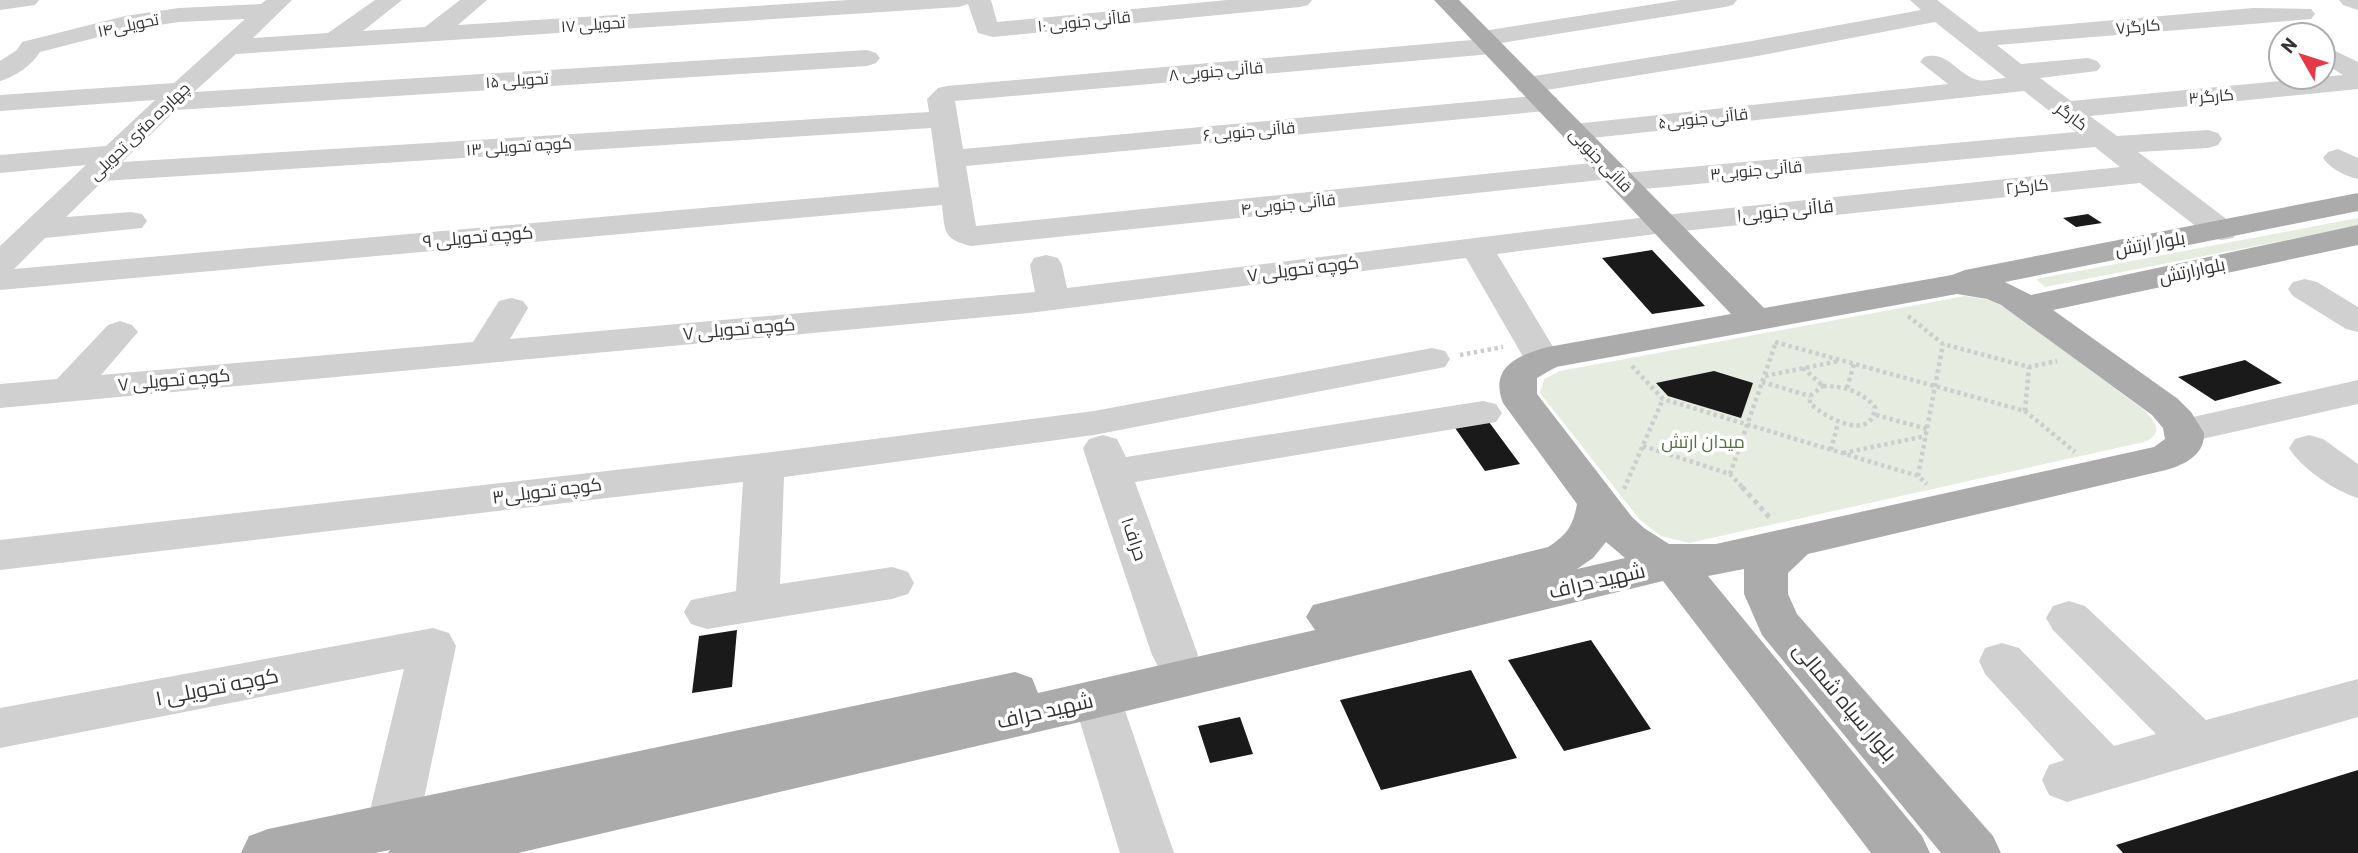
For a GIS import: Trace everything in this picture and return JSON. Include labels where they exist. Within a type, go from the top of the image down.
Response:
[{"type":"main road","name":"قاآنی جنوبی","points":[[1446,0],[1756,320]]},
{"type":"main road","name":"بلوار ارتش","points":[[1942,285],[2358,202]]},
{"type":"main road","name":"بلوارارتش","points":[[2026,306],[2358,235]]},
{"type":"main road","points":[[1957,284],[1985,288],[2013,298],[2165,407],[2177,418],[2185,431],[2185,442],[2179,452],[2166,457],[1778,535],[1716,560],[1673,563],[1650,555],[1631,541],[1522,403],[1517,392],[1517,380],[1534,364],[1614,346],[1883,296],[1957,284]]},
{"type":"main road","points":[[268,853],[404,840],[1175,655],[1459,599],[1561,559],[1583,545],[1594,529],[1598,501]]},
{"type":"main road","name":"بلوار سپاه شمالی","points":[[1778,535],[1766,568],[1766,594],[1778,623],[1973,853]]},
{"type":"main road","points":[[1673,563],[1732,635],[1894,851]]},
{"type":"main road","name":"شهید حراف","points":[[404,840],[1097,699],[1459,599],[1673,563]]},
{"type":"main road","points":[[1732,635],[1734,623],[1744,615],[1760,616],[1778,623]]},
{"type":"street","points":[[0,3],[27,0]]},
{"type":"street","points":[[125,23],[135,0]]},
{"type":"street","points":[[334,40],[390,0]]},
{"type":"street","points":[[431,34],[475,0]]},
{"type":"street","points":[[531,28],[564,0]]},
{"type":"street","name":"تحویلی ۱۷","points":[[227,47],[531,28],[800,6],[883,6],[959,0]]},
{"type":"street","name":"قاآنی جنوبی ۱۰","points":[[979,0],[987,29],[993,30],[1300,0]]},
{"type":"street","points":[[2351,0],[2358,3]]},
{"type":"street","name":"قاآنی جنوبی ۸","points":[[943,108],[1487,42],[1713,2]]},
{"type":"street","name":"تحویلی۱۴","points":[[2,72],[26,55],[20,43],[234,6],[274,5]]},
{"type":"street","name":"چهارده متری تحویلی","points":[[0,264],[174,96],[274,5]]},
{"type":"street","name":"تحویلی ۱۵","points":[[0,103],[866,67],[883,6]]},
{"type":"street","name":"کارگر","points":[[1931,7],[2222,231]]},
{"type":"street","name":"قاآنی جنوبی ۶","points":[[951,159],[1537,94],[1752,49],[1931,7]]},
{"type":"street","name":"کارگر۷","points":[[1974,40],[2253,15],[2303,14]]},
{"type":"street","points":[[2253,15],[2267,23]]},
{"type":"street","points":[[2337,61],[2358,72]]},
{"type":"street","points":[[1933,62],[1973,89]]},
{"type":"street","name":"قاآنی جنوبی۵","points":[[1574,132],[1973,89],[2088,66]]},
{"type":"street","name":"کارگر۳","points":[[2064,110],[2358,81]]},
{"type":"street","points":[[943,108],[957,195]]},
{"type":"street","name":"کوچه تحویلی ۱۳","points":[[0,164],[104,164],[943,108]]},
{"type":"street","name":"قاآنی جنوبی۳","points":[[1617,176],[2106,142],[2208,139]]},
{"type":"street","name":"کارگر۲","points":[[1907,198],[2147,173]]},
{"type":"street","name":"قاآنی جنوبی ۴","points":[[957,195],[961,232],[965,235],[1617,176]]},
{"type":"street","name":"کوچه تحویلی ۹","points":[[0,281],[957,195]]},
{"type":"street","name":"قاآنی جنوبی۱","points":[[1476,247],[1907,198]]},
{"type":"street","points":[[0,229],[131,221]]},
{"type":"street","points":[[1476,247],[1534,364]]},
{"type":"street","name":"کوچه تحویلی ۷","points":[[0,396],[1053,300],[1476,247]]},
{"type":"street","points":[[1046,265],[1053,300]]},
{"type":"street","points":[[2305,289],[2358,322]]},
{"type":"street","points":[[485,352],[511,308]]},
{"type":"street","points":[[68,390],[120,332]]},
{"type":"street","name":"کوچه تحویلی۳","points":[[0,555],[765,466],[1094,423],[1432,359]]},
{"type":"street","points":[[2185,431],[2354,396]]},
{"type":"street","points":[[1111,473],[1483,413]]},
{"type":"street","name":"حراف۱","points":[[1094,423],[1175,655]]},
{"type":"street","points":[[2309,449],[2358,484]]},
{"type":"street","points":[[757,604],[765,466]]},
{"type":"street","points":[[708,612],[892,583]]},
{"type":"street","points":[[2069,618],[2197,743]]},
{"type":"street","name":"کوچه تحویلی ۱","points":[[0,728],[433,646],[404,840]]},
{"type":"street","points":[[2001,661],[2086,775],[2358,698]]},
{"type":"street","points":[[1097,699],[1147,853]]},
{"type":"path","points":[[1883,296],[1943,344],[2029,367],[2025,411]]},
{"type":"path","points":[[1730,474],[1776,342],[2025,411],[2081,456],[2067,459]]},
{"type":"path","points":[[1614,346],[1663,400],[1919,476],[1943,344]]},
{"type":"path","points":[[1432,359],[1509,346],[1534,364]]},
{"type":"path","points":[[1763,379],[1842,361]]},
{"type":"path","points":[[1847,388],[1854,364]]},
{"type":"path","points":[[1803,368],[1823,386],[1847,388],[1869,400],[1875,407],[1876,415],[1872,421],[1863,425],[1838,423],[1816,411],[1810,403],[1810,396]]},
{"type":"path","points":[[1763,379],[1810,396]]},
{"type":"path","points":[[1810,396],[1823,386]]},
{"type":"path","points":[[1598,501],[1621,496],[1663,400]]},
{"type":"path","points":[[1876,415],[1927,432]]},
{"type":"path","points":[[1831,450],[1838,423]]},
{"type":"path","points":[[1843,453],[1927,432]]},
{"type":"path","points":[[1643,446],[1730,474],[1776,525],[1778,535]]},
{"type":"path","points":[[1920,492],[1933,489]]},
{"type":"green space","points":[[2358,218],[2358,226],[2045,287],[2036,279]]},
{"type":"green space","name":"میدان ارتش","points":[[1965,296],[1989,300],[2010,310],[2144,410],[2155,423],[2154,435],[2144,442],[1689,543],[1661,536],[1640,520],[1540,393],[1544,379],[1560,371]]},
{"type":"building","points":[[2088,214],[2102,223],[2076,227],[2063,218]]},
{"type":"building","points":[[1652,250],[1705,306],[1652,314],[1602,258]]},
{"type":"building","points":[[2245,360],[2282,383],[2215,401],[2178,377]]},
{"type":"building","points":[[1714,371],[1753,383],[1741,418],[1668,396],[1656,383]]},
{"type":"building","points":[[1486,418],[1520,464],[1485,471],[1453,425]]},
{"type":"building","points":[[737,630],[732,687],[692,693],[699,636]]},
{"type":"building","points":[[1591,640],[1651,729],[1564,751],[1508,660]]},
{"type":"building","points":[[1471,670],[1517,758],[1381,790],[1340,700]]},
{"type":"building","points":[[1240,717],[1253,754],[1210,763],[1198,726]]},
{"type":"building","points":[[2358,770],[2358,853],[2123,853],[2116,845]]}]
